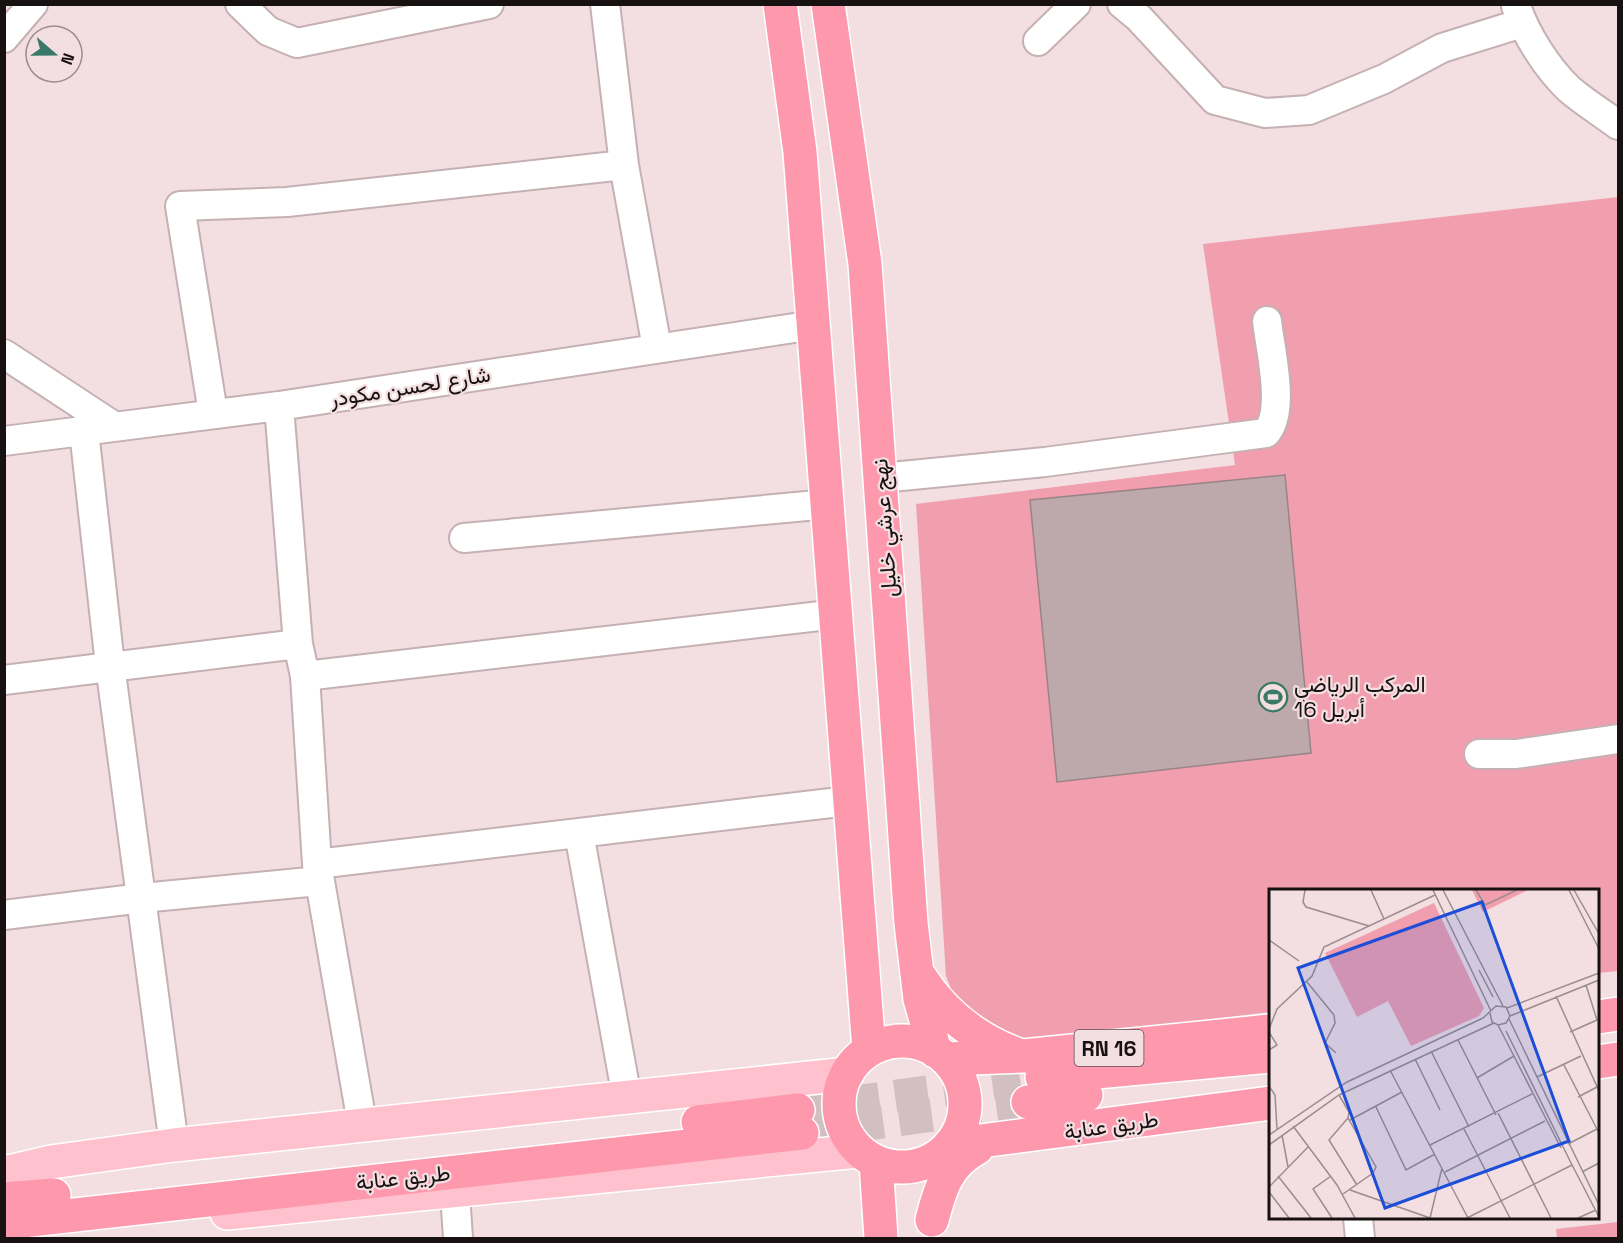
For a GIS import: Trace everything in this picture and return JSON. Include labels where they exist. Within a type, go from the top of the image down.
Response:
[{"type":"highway","points":[[780,4],[800,152],[837,614],[848,801],[869,1050]]},
{"type":"highway","name":"نهج عرشي خليل","points":[[828,4],[865,264],[910,911],[920,999],[941,1055]]},
{"type":"highway","points":[[917,972],[930,992],[962,1025],[1001,1048],[1024,1079]]},
{"type":"highway","points":[[1599,1000],[1618,998]]},
{"type":"highway","points":[[1599,1017],[1618,1014]]},
{"type":"highway","name":"طريق عنابة","points":[[1024,1079],[1269,1031]]},
{"type":"highway","points":[[1599,1036],[1618,1034]]},
{"type":"highway","points":[[910,1041],[941,1055],[962,1086],[965,1101],[961,1124],[940,1153],[912,1167],[894,1167],[868,1156],[849,1138],[842,1123],[839,1106],[840,1089],[856,1060],[882,1044],[910,1041]]},
{"type":"highway","name":"طريق عنابة","points":[[941,1055],[1024,1079],[1269,1076]]},
{"type":"highway","name":"طريق عنابة","points":[[1024,1079],[1269,1056]]},
{"type":"highway","points":[[1599,1062],[1618,1059]]},
{"type":"highway","name":"طريق عنابة","points":[[940,1153],[998,1140],[1269,1103]]},
{"type":"highway","name":"طريق عنابة","points":[[4,1199],[255,1177],[800,1121],[4,1223]]},
{"type":"highway","points":[[933,1229],[941,1186],[955,1164],[975,1149],[998,1140]]},
{"type":"highway","points":[[933,1229],[940,1153]]},
{"type":"highway","points":[[868,1156],[881,1239]]},
{"type":"main road","points":[[4,1173],[51,1162],[174,1145],[362,1123],[847,1074]]},
{"type":"main road","points":[[4,1234],[868,1156]]},
{"type":"street","points":[[4,38],[33,4]]},
{"type":"street","points":[[240,4],[268,31],[297,43],[489,4]]},
{"type":"street","points":[[604,4],[624,165],[657,348]]},
{"type":"street","points":[[1038,41],[1076,4]]},
{"type":"street","points":[[1122,4],[1215,100],[1265,113],[1309,110],[1383,79],[1442,48],[1519,14],[1569,88],[1618,125]]},
{"type":"street","points":[[213,413],[180,206],[287,202],[624,165]]},
{"type":"street","points":[[881,478],[1045,462],[1266,433],[1272,426],[1276,410],[1267,321]]},
{"type":"street","name":"شارع لحسن مكودر","points":[[4,441],[84,431],[112,425],[279,406],[814,325]]},
{"type":"street","points":[[4,354],[112,425]]},
{"type":"street","points":[[279,406],[298,644],[304,676],[318,873],[362,1123]]},
{"type":"street","points":[[84,431],[110,665],[174,1145]]},
{"type":"street","points":[[464,538],[828,504]]},
{"type":"street","points":[[304,676],[837,614]]},
{"type":"street","points":[[4,680],[110,665],[298,644]]},
{"type":"street","points":[[1479,754],[1516,754],[1618,739]]},
{"type":"street","points":[[4,915],[318,873],[579,833],[848,801]]},
{"type":"street","points":[[579,833],[627,1098]]},
{"type":"street","points":[[455,1193],[458,1239]]},
{"type":"street","points":[[1358,1219],[1360,1239]]},
{"type":"shaded area","name":"المركب الرياضي 16 أبريل","points":[[1618,197],[1618,971],[1599,973],[1599,889],[1269,889],[1269,1012],[1039,1040],[1010,1036],[957,1005],[946,976],[916,504],[1235,465],[1203,244]]},
{"type":"shaded area","points":[[1618,1222],[1618,1238],[1557,1238],[1556,1229]]},
{"type":"building","points":[[1285,475],[1311,753],[1057,782],[1030,500]]},
{"type":"tunnel","points":[[798,1110],[1020,1079]]},
{"type":"tunnel","points":[[802,1133],[1028,1102]]},
{"type":"place","name":"المركب الرياضي 16 أبريل","points":[[1273,697]]}]
